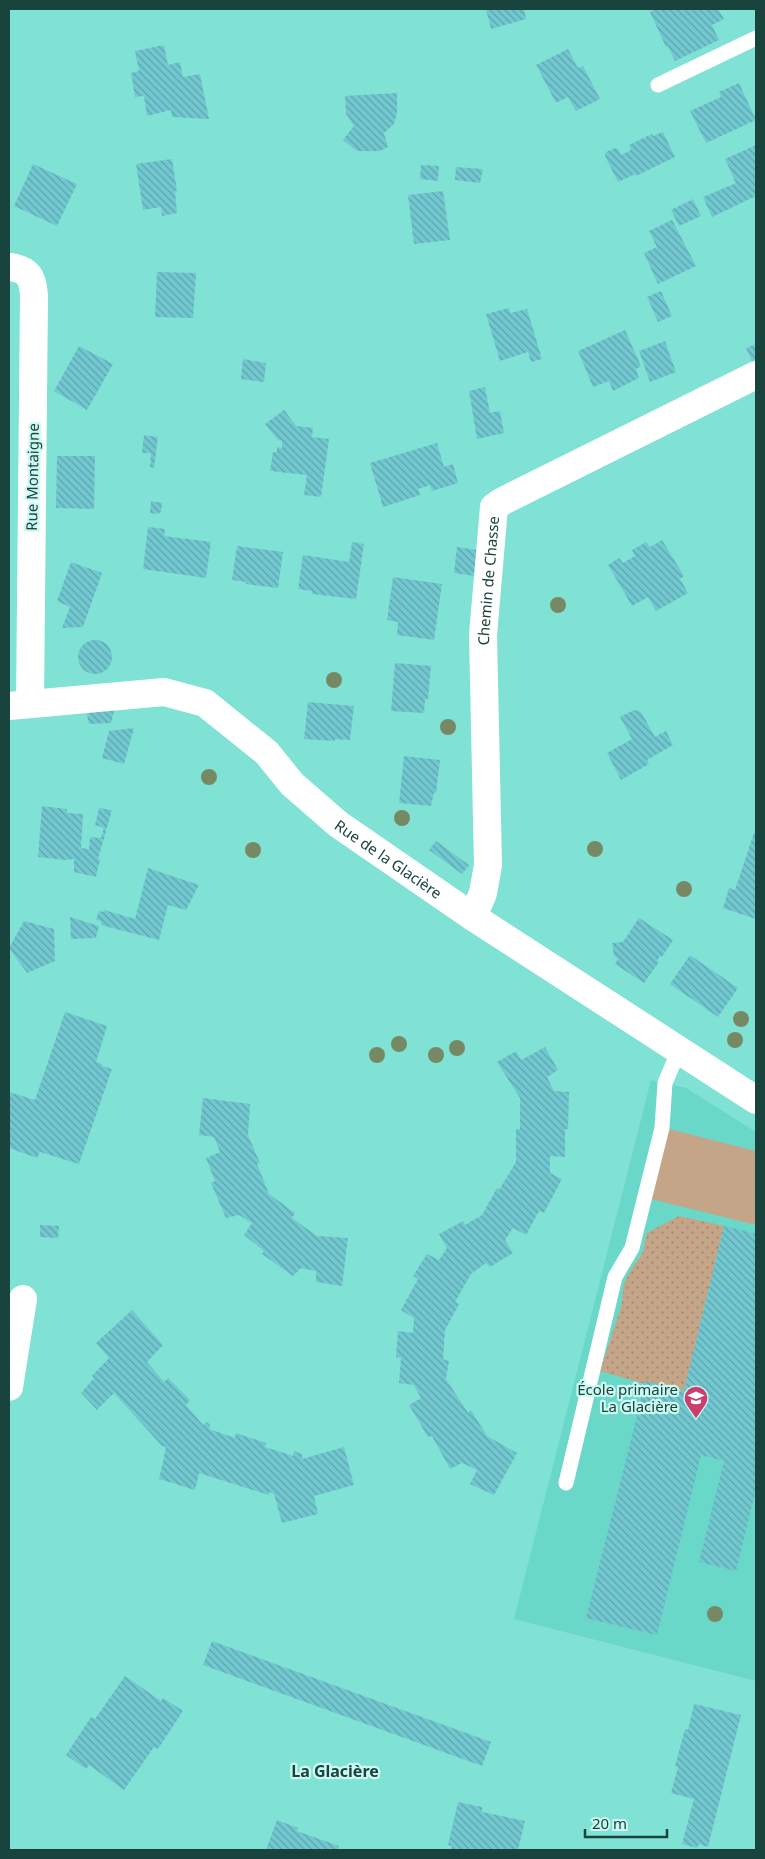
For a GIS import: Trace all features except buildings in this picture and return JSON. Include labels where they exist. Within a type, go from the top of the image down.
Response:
[{"type":"street","name":"Rue Montaigne","points":[[9,268],[18,268],[28,273],[33,284],[34,296],[20,705]]},
{"type":"street","name":"Chemin de Chasse","points":[[473,917],[483,893],[488,865],[483,635],[494,507],[520,492],[756,376]]},
{"type":"street","name":"Rue de la Glacière","points":[[20,705],[164,692],[205,703],[267,753],[292,784],[338,824],[473,917],[756,1100]]},
{"type":"street","points":[[9,1387],[23,1299]]},
{"type":"lane","points":[[658,85],[756,38]]},
{"type":"lane","points":[[566,1484],[615,1277],[632,1248],[662,1128],[665,1083],[679,1050]]},
{"type":"shaded area","points":[[651,1080],[686,1088],[756,1132],[756,1681],[514,1619]]},
{"type":"shaded area","points":[[669,1129],[756,1151],[756,1225],[651,1199]]},
{"type":"shaded area","points":[[679,1216],[724,1226],[684,1391],[646,1381],[645,1384],[600,1371],[621,1307],[624,1284],[643,1252],[647,1233]]},
{"type":"place","name":"École primaire La Glacière","points":[[696,1419]]},
{"type":"district","name":"La Glacière","points":[[335,1771]]}]
